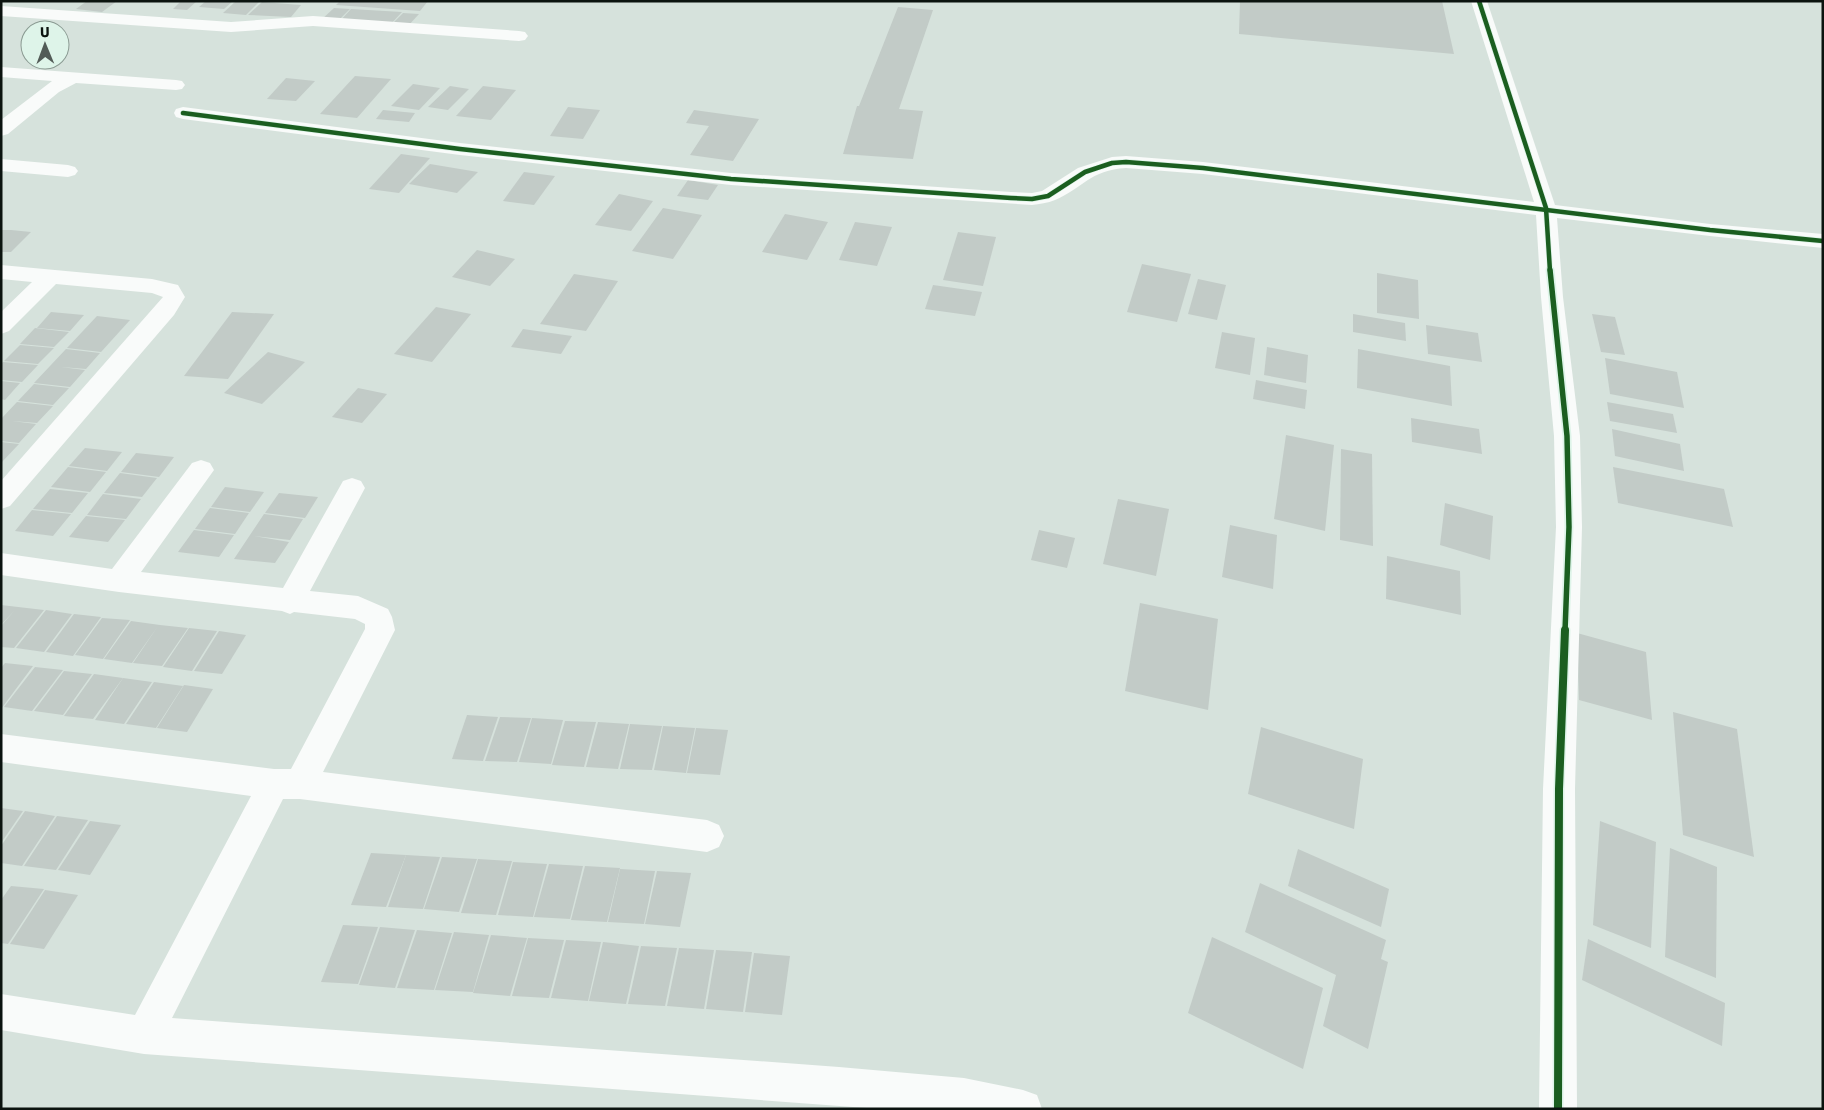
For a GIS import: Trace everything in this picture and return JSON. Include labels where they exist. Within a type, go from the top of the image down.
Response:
[{"type":"street","points":[[1479,1],[1546,208],[1552,297],[1567,436],[1569,528],[1559,789],[1558,1109]]},
{"type":"street","points":[[313,21],[326,8]]},
{"type":"street","points":[[1,11],[231,27],[313,21],[519,36]]},
{"type":"street","points":[[1,72],[176,85]]},
{"type":"street","points":[[1,130],[53,88],[73,77]]},
{"type":"street","points":[[53,88],[163,98]]},
{"type":"street","points":[[183,113],[460,149],[814,186],[1032,199],[1048,196],[1085,172],[1099,166],[1126,162],[1204,168],[1546,208],[1728,232],[1823,241]]},
{"type":"street","points":[[1,166],[68,171]]},
{"type":"street","points":[[1,272],[49,278],[152,286],[170,290],[174,298],[166,310],[1,499]]},
{"type":"street","points":[[1,326],[49,278]]},
{"type":"street","points":[[119,581],[200,470]]},
{"type":"street","points":[[290,602],[352,488]]},
{"type":"street","points":[[1,564],[119,581],[290,602],[358,608],[378,617],[380,630],[287,784],[144,1035]]},
{"type":"street","points":[[1,748],[707,836]]},
{"type":"street","points":[[1,1012],[144,1035],[839,1086],[964,1097],[1023,1109]]},
{"type":"building","points":[[87,1],[117,1],[102,12],[76,9]]},
{"type":"building","points":[[181,1],[197,1],[187,10],[173,9]]},
{"type":"building","points":[[206,1],[233,1],[224,9],[199,7]]},
{"type":"building","points":[[236,1],[259,2],[246,15],[223,13]]},
{"type":"building","points":[[340,1],[428,1],[420,11],[336,5]]},
{"type":"building","points":[[1240,1],[1442,1],[1454,54],[1239,34]]},
{"type":"building","points":[[262,2],[301,5],[291,17],[248,15]]},
{"type":"building","points":[[898,7],[933,10],[899,109],[923,111],[913,159],[843,154],[857,106],[859,106]]},
{"type":"building","points":[[334,8],[350,9],[338,21],[321,20]]},
{"type":"building","points":[[351,9],[402,12],[390,25],[339,22]]},
{"type":"building","points":[[403,13],[419,14],[408,26],[391,25]]},
{"type":"building","points":[[355,76],[391,79],[357,118],[320,114]]},
{"type":"building","points":[[286,78],[315,81],[296,101],[267,99]]},
{"type":"building","points":[[413,84],[440,88],[419,110],[391,106]]},
{"type":"building","points":[[450,86],[469,89],[448,110],[428,107]]},
{"type":"building","points":[[483,86],[516,90],[491,120],[456,116]]},
{"type":"building","points":[[568,107],[600,110],[583,139],[550,136]]},
{"type":"building","points":[[383,110],[415,113],[409,122],[376,119]]},
{"type":"building","points":[[694,110],[759,119],[733,161],[690,155],[709,126],[686,123]]},
{"type":"building","points":[[401,154],[430,158],[399,193],[369,189]]},
{"type":"building","points":[[430,164],[478,172],[457,193],[409,184]]},
{"type":"building","points":[[524,172],[555,176],[534,205],[503,201]]},
{"type":"building","points":[[688,180],[718,185],[708,200],[677,196]]},
{"type":"building","points":[[619,194],[653,201],[631,231],[595,225]]},
{"type":"building","points":[[663,208],[702,215],[673,259],[632,251]]},
{"type":"building","points":[[785,214],[828,222],[807,260],[762,252]]},
{"type":"building","points":[[855,222],[892,227],[877,266],[839,260]]},
{"type":"building","points":[[1,230],[31,232],[11,252],[1,252]]},
{"type":"building","points":[[958,232],[996,237],[983,286],[943,280]]},
{"type":"building","points":[[477,250],[515,259],[490,286],[452,277]]},
{"type":"building","points":[[1142,264],[1191,274],[1177,322],[1127,312]]},
{"type":"building","points":[[1377,273],[1418,280],[1419,319],[1377,313]]},
{"type":"building","points":[[574,274],[618,281],[586,331],[540,324]]},
{"type":"building","points":[[1198,279],[1226,285],[1217,320],[1188,314]]},
{"type":"building","points":[[933,285],[982,292],[975,316],[925,309]]},
{"type":"building","points":[[436,307],[471,314],[432,362],[394,354]]},
{"type":"building","points":[[51,312],[84,315],[70,331],[37,328]]},
{"type":"building","points":[[232,312],[274,314],[228,379],[184,376]]},
{"type":"building","points":[[1353,314],[1405,323],[1406,341],[1353,332]]},
{"type":"building","points":[[1592,314],[1615,317],[1625,355],[1601,352]]},
{"type":"building","points":[[97,316],[130,320],[101,352],[67,348]]},
{"type":"building","points":[[1426,325],[1478,333],[1482,362],[1428,354]]},
{"type":"building","points":[[35,328],[69,332],[54,347],[20,344]]},
{"type":"building","points":[[523,329],[572,336],[561,354],[511,347]]},
{"type":"building","points":[[1222,332],[1255,338],[1250,375],[1215,368]]},
{"type":"building","points":[[20,345],[54,348],[38,364],[4,361]]},
{"type":"building","points":[[1267,347],[1308,355],[1306,383],[1264,375]]},
{"type":"building","points":[[66,349],[100,353],[86,369],[61,367],[85,370],[70,387],[34,383]]},
{"type":"building","points":[[1358,349],[1450,366],[1452,406],[1357,388]]},
{"type":"building","points":[[268,352],[305,362],[262,404],[224,393]]},
{"type":"building","points":[[1605,358],[1677,372],[1684,408],[1610,394]]},
{"type":"building","points":[[3,362],[38,365],[22,382],[1,380],[1,364]]},
{"type":"building","points":[[1256,380],[1307,390],[1305,409],[1253,399]]},
{"type":"building","points":[[1,381],[20,383],[5,400],[1,399]]},
{"type":"building","points":[[34,384],[69,388],[53,405],[18,401]]},
{"type":"building","points":[[358,388],[387,394],[362,423],[332,417]]},
{"type":"building","points":[[17,402],[53,406],[37,423],[12,421],[36,424],[19,443],[1,441],[1,419]]},
{"type":"building","points":[[1607,402],[1673,414],[1677,433],[1610,421]]},
{"type":"building","points":[[1411,418],[1479,429],[1482,454],[1412,442]]},
{"type":"building","points":[[1612,429],[1680,444],[1684,471],[1615,456]]},
{"type":"building","points":[[1286,435],[1334,445],[1325,531],[1274,519]]},
{"type":"building","points":[[1,442],[19,444],[1,463]]},
{"type":"building","points":[[85,448],[122,452],[107,471],[69,466]]},
{"type":"building","points":[[1341,449],[1372,454],[1373,546],[1340,540]]},
{"type":"building","points":[[136,453],[174,457],[159,477],[121,472]]},
{"type":"building","points":[[68,467],[106,472],[90,492],[51,487]]},
{"type":"building","points":[[1613,467],[1724,489],[1733,527],[1618,503]]},
{"type":"building","points":[[120,473],[157,478],[142,497],[104,493]]},
{"type":"building","points":[[225,487],[264,492],[250,512],[211,507]]},
{"type":"building","points":[[50,489],[88,493],[72,513],[33,509]]},
{"type":"building","points":[[279,493],[318,497],[305,518],[265,513]]},
{"type":"building","points":[[103,494],[141,499],[126,519],[87,515]]},
{"type":"building","points":[[1118,499],[1169,509],[1156,576],[1103,564]]},
{"type":"building","points":[[1445,503],[1493,516],[1490,560],[1440,545]]},
{"type":"building","points":[[210,508],[249,513],[235,534],[195,529]]},
{"type":"building","points":[[32,510],[71,514],[53,536],[15,531]]},
{"type":"building","points":[[264,514],[303,519],[290,540],[254,536],[289,542],[275,563],[234,559]]},
{"type":"building","points":[[86,516],[125,520],[108,542],[69,537]]},
{"type":"building","points":[[1230,525],[1277,535],[1273,589],[1222,577]]},
{"type":"building","points":[[194,530],[234,535],[219,557],[178,552]]},
{"type":"building","points":[[1039,530],[1075,538],[1067,568],[1031,560]]},
{"type":"building","points":[[1387,556],[1460,571],[1461,615],[1386,599]]},
{"type":"building","points":[[1140,603],[1218,619],[1208,710],[1125,691]]},
{"type":"building","points":[[1,605],[44,610],[14,648],[1,647],[1,626],[14,611],[1,625]]},
{"type":"building","points":[[46,610],[72,614],[44,652],[16,648]]},
{"type":"building","points":[[74,614],[101,617],[73,656],[46,652]]},
{"type":"building","points":[[102,618],[130,620],[103,659],[75,655]]},
{"type":"building","points":[[131,621],[188,628],[162,666],[133,663],[158,626],[132,663],[104,659]]},
{"type":"building","points":[[189,628],[217,631],[192,671],[163,667]]},
{"type":"building","points":[[219,631],[246,635],[222,674],[194,671]]},
{"type":"building","points":[[1577,633],[1646,652],[1652,720],[1579,700]]},
{"type":"building","points":[[5,663],[33,666],[1,709],[1,668]]},
{"type":"building","points":[[35,667],[63,670],[32,711],[4,707]]},
{"type":"building","points":[[64,671],[92,674],[63,715],[34,711]]},
{"type":"building","points":[[94,674],[123,678],[93,719],[64,716]]},
{"type":"building","points":[[123,678],[152,682],[124,724],[95,720]]},
{"type":"building","points":[[154,682],[183,686],[156,728],[126,724]]},
{"type":"building","points":[[184,685],[213,689],[187,732],[157,728]]},
{"type":"building","points":[[1673,712],[1737,729],[1754,857],[1683,835]]},
{"type":"building","points":[[467,715],[498,717],[483,761],[452,759]]},
{"type":"building","points":[[500,717],[531,718],[517,762],[485,761]]},
{"type":"building","points":[[532,718],[563,720],[551,764],[519,762]]},
{"type":"building","points":[[565,721],[596,722],[584,767],[552,765]]},
{"type":"building","points":[[598,722],[629,724],[618,769],[586,767]]},
{"type":"building","points":[[630,724],[662,726],[652,770],[620,769]]},
{"type":"building","points":[[663,726],[695,728],[686,773],[654,770]]},
{"type":"building","points":[[1261,727],[1363,759],[1354,829],[1248,794]]},
{"type":"building","points":[[696,728],[728,730],[720,775],[687,773]]},
{"type":"building","points":[[1,808],[23,811],[1,843]]},
{"type":"building","points":[[25,811],[55,816],[22,866],[1,863],[1,846]]},
{"type":"building","points":[[57,816],[88,820],[56,870],[24,866]]},
{"type":"building","points":[[90,821],[121,825],[90,875],[58,870]]},
{"type":"building","points":[[1600,821],[1656,842],[1651,948],[1593,925]]},
{"type":"building","points":[[1670,848],[1717,867],[1716,978],[1665,957]]},
{"type":"building","points":[[1298,849],[1389,889],[1381,927],[1288,886]]},
{"type":"building","points":[[371,853],[406,855],[386,907],[351,905]]},
{"type":"building","points":[[406,855],[440,857],[423,909],[388,907]]},
{"type":"building","points":[[442,857],[477,859],[459,912],[424,909]]},
{"type":"building","points":[[478,859],[512,861],[496,915],[461,913]]},
{"type":"building","points":[[513,862],[547,864],[533,917],[498,915]]},
{"type":"building","points":[[549,864],[583,866],[570,919],[534,917]]},
{"type":"building","points":[[585,866],[620,868],[607,922],[571,920]]},
{"type":"building","points":[[620,869],[655,871],[644,924],[608,922]]},
{"type":"building","points":[[657,871],[691,873],[680,927],[645,924]]},
{"type":"building","points":[[1260,883],[1386,940],[1381,959],[1388,962],[1368,1049],[1323,1026],[1336,975],[1245,932]]},
{"type":"building","points":[[11,886],[44,889],[8,944],[1,943],[1,900]]},
{"type":"building","points":[[45,890],[78,895],[44,949],[10,944]]},
{"type":"building","points":[[343,925],[378,927],[358,984],[321,982]]},
{"type":"building","points":[[380,927],[415,930],[395,988],[359,985]]},
{"type":"building","points":[[417,930],[452,933],[434,990],[397,988]]},
{"type":"building","points":[[454,932],[489,935],[473,992],[435,990]]},
{"type":"building","points":[[491,935],[527,938],[510,996],[473,993]]},
{"type":"building","points":[[1212,937],[1323,988],[1303,1069],[1188,1013]]},
{"type":"building","points":[[528,938],[564,940],[549,998],[512,996]]},
{"type":"building","points":[[1588,939],[1725,1003],[1722,1046],[1582,980]]},
{"type":"building","points":[[566,940],[601,942],[588,1001],[551,998]]},
{"type":"building","points":[[603,942],[639,946],[626,1004],[589,1001]]},
{"type":"building","points":[[641,946],[677,948],[665,1006],[628,1004]]},
{"type":"building","points":[[679,948],[714,950],[704,1009],[667,1006]]},
{"type":"building","points":[[716,950],[752,952],[743,1012],[706,1009]]},
{"type":"building","points":[[754,953],[790,956],[782,1015],[745,1012]]},
{"type":"cycle path","points":[[1479,1],[1546,208],[1552,297],[1567,436],[1569,527],[1559,789],[1558,1109]]},
{"type":"cycle path","points":[[183,113],[460,149],[731,179],[1011,198],[1032,199],[1048,196],[1085,172],[1112,163],[1126,162],[1203,168],[1710,230],[1823,241]]}]
